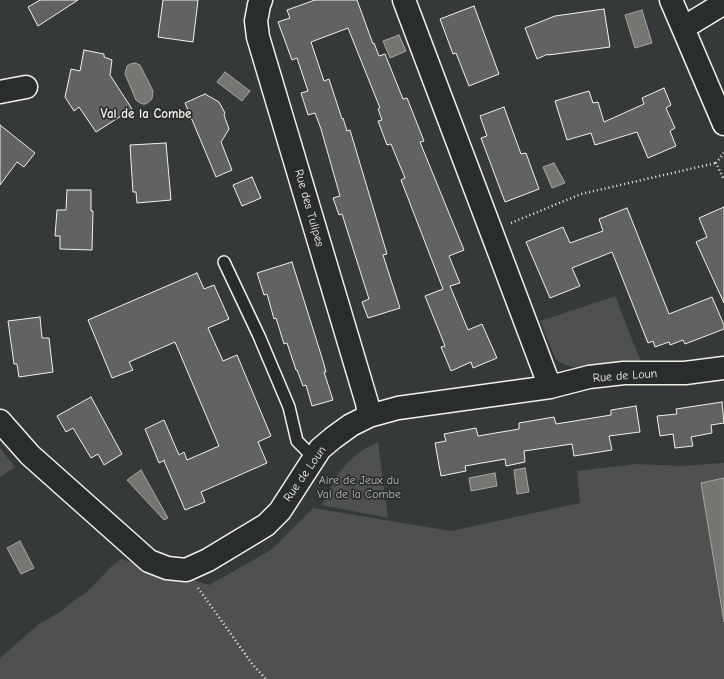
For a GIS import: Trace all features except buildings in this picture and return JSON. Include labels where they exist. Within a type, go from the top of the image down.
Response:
[{"type":"street","name":"Rue des Tulipes","points":[[261,0],[258,5],[256,21],[258,37],[369,416]]},
{"type":"street","points":[[404,0],[550,387]]},
{"type":"street","points":[[671,0],[724,124]]},
{"type":"street","points":[[683,28],[724,3]]},
{"type":"street","points":[[0,92],[26,87]]},
{"type":"street","name":"Rue de Loun","points":[[0,421],[30,455],[148,561],[167,568],[186,570],[208,560],[266,525],[280,511],[320,449],[350,425],[369,416],[398,408],[550,387],[589,377],[624,373],[685,373],[724,368]]},
{"type":"lane","points":[[224,262],[259,336],[289,407],[297,441],[314,458]]},
{"type":"path","points":[[491,232],[581,194],[716,163],[724,153]]},
{"type":"path","points":[[716,163],[724,180]]},
{"type":"path","points":[[195,584],[253,665],[266,679]]},
{"type":"green space","points":[[615,296],[641,362],[577,368],[556,360],[540,321]]},
{"type":"green space","name":"Aire de Jeux du Val de la Combe","points":[[378,442],[388,518],[322,505],[336,477],[347,463],[361,451]]},
{"type":"green space","points":[[0,448],[15,467],[0,477]]},
{"type":"green space","points":[[724,463],[724,679],[0,679],[0,658],[39,624],[60,612],[87,592],[111,567],[121,559],[209,585],[271,550],[313,508],[451,531],[580,503],[577,471],[637,464],[680,466]]},
{"type":"shaded area","points":[[642,10],[652,43],[635,48],[625,15]]},
{"type":"shaded area","points":[[399,35],[406,51],[390,58],[383,41]]},
{"type":"shaded area","points":[[135,63],[140,65],[153,91],[152,99],[146,104],[142,104],[136,100],[125,74],[127,66]]},
{"type":"shaded area","points":[[225,72],[250,91],[242,101],[217,82]]},
{"type":"shaded area","points":[[554,163],[565,183],[552,188],[543,167]]},
{"type":"shaded area","points":[[525,468],[529,492],[517,494],[514,470]]},
{"type":"shaded area","points":[[141,470],[168,518],[164,520],[127,480]]},
{"type":"shaded area","points":[[495,473],[497,486],[471,491],[469,478]]},
{"type":"shaded area","points":[[724,478],[724,622],[701,483]]},
{"type":"shaded area","points":[[20,541],[34,568],[21,574],[7,548]]},
{"type":"district","name":"Val de la Combe","points":[[146,114]]}]
